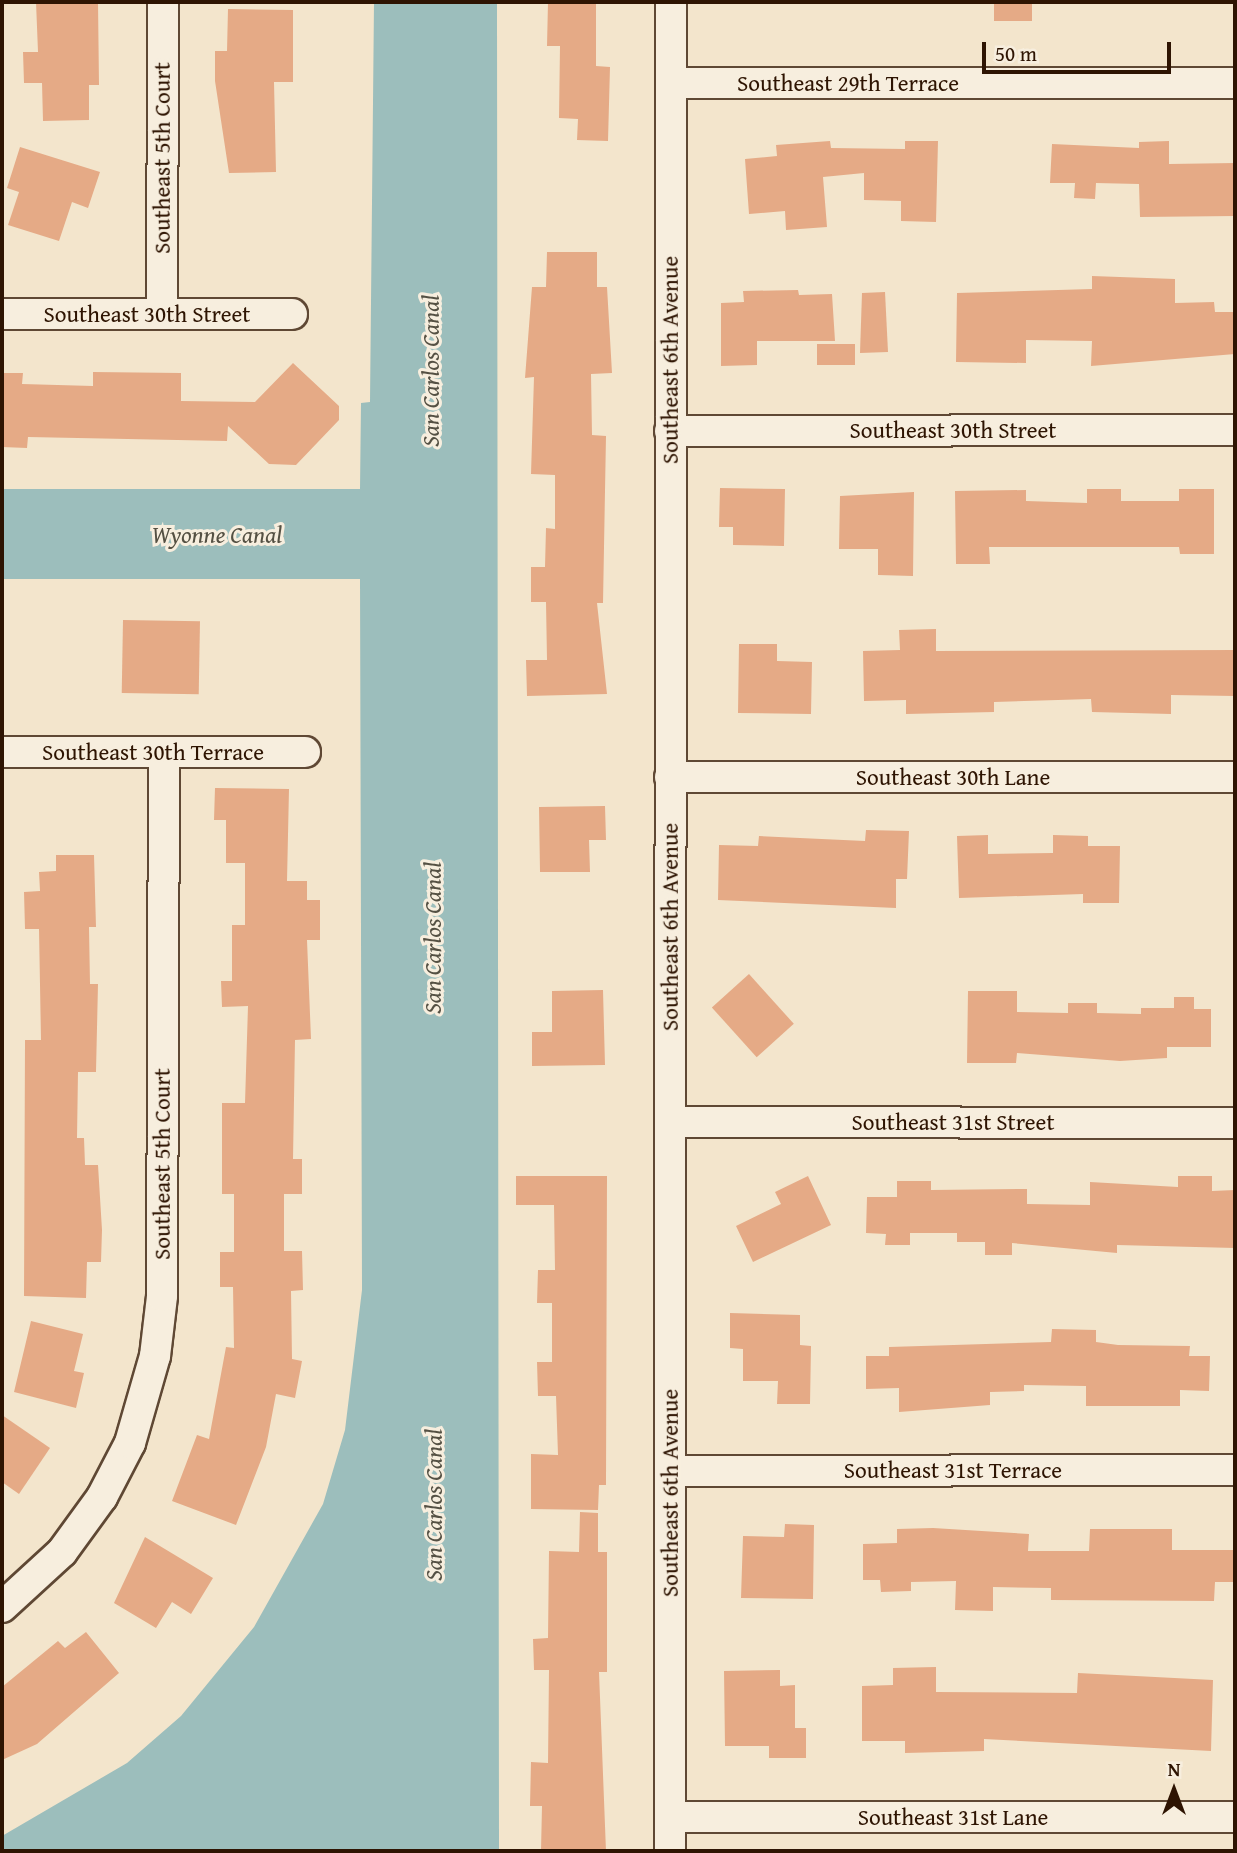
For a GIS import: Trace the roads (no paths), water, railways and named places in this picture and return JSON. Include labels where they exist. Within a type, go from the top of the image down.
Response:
[{"type":"street","name":"Southeast 5th Court","points":[[162,314],[163,2]]},
{"type":"street","name":"Southeast 6th Avenue","points":[[670,1851],[671,2]]},
{"type":"street","name":"Southeast 29th Terrace","points":[[671,83],[1235,83]]},
{"type":"street","name":"Southeast 30th Street","points":[[2,314],[292,314]]},
{"type":"street","name":"Southeast 30th Street","points":[[670,431],[1235,430]]},
{"type":"street","name":"Southeast 30th Terrace","points":[[2,752],[305,752]]},
{"type":"street","name":"Southeast 5th Court","points":[[2,1607],[62,1552],[102,1497],[130,1443],[160,1326],[164,752]]},
{"type":"street","name":"Southeast 30th Lane","points":[[670,777],[1235,777]]},
{"type":"street","name":"Southeast 31st Street","points":[[670,1122],[1235,1123]]},
{"type":"street","name":"Southeast 31st Terrace","points":[[670,1471],[1235,1470]]},
{"type":"street","name":"Southeast 31st Lane","points":[[670,1817],[1235,1817]]},
{"type":"water","points":[[374,2],[497,2],[499,1851],[2,1851],[2,1836],[127,1763],[181,1716],[254,1627],[323,1504],[345,1430],[362,1290],[360,579],[2,579],[2,489],[360,489],[361,403],[370,402]]},
{"type":"water label","name":"San Carlos Canal","points":[[431,371]]},
{"type":"water label","name":"Wyonne Canal","points":[[217,535]]},
{"type":"water label","name":"San Carlos Canal","points":[[433,938]]},
{"type":"water label","name":"San Carlos Canal","points":[[434,1505]]}]
